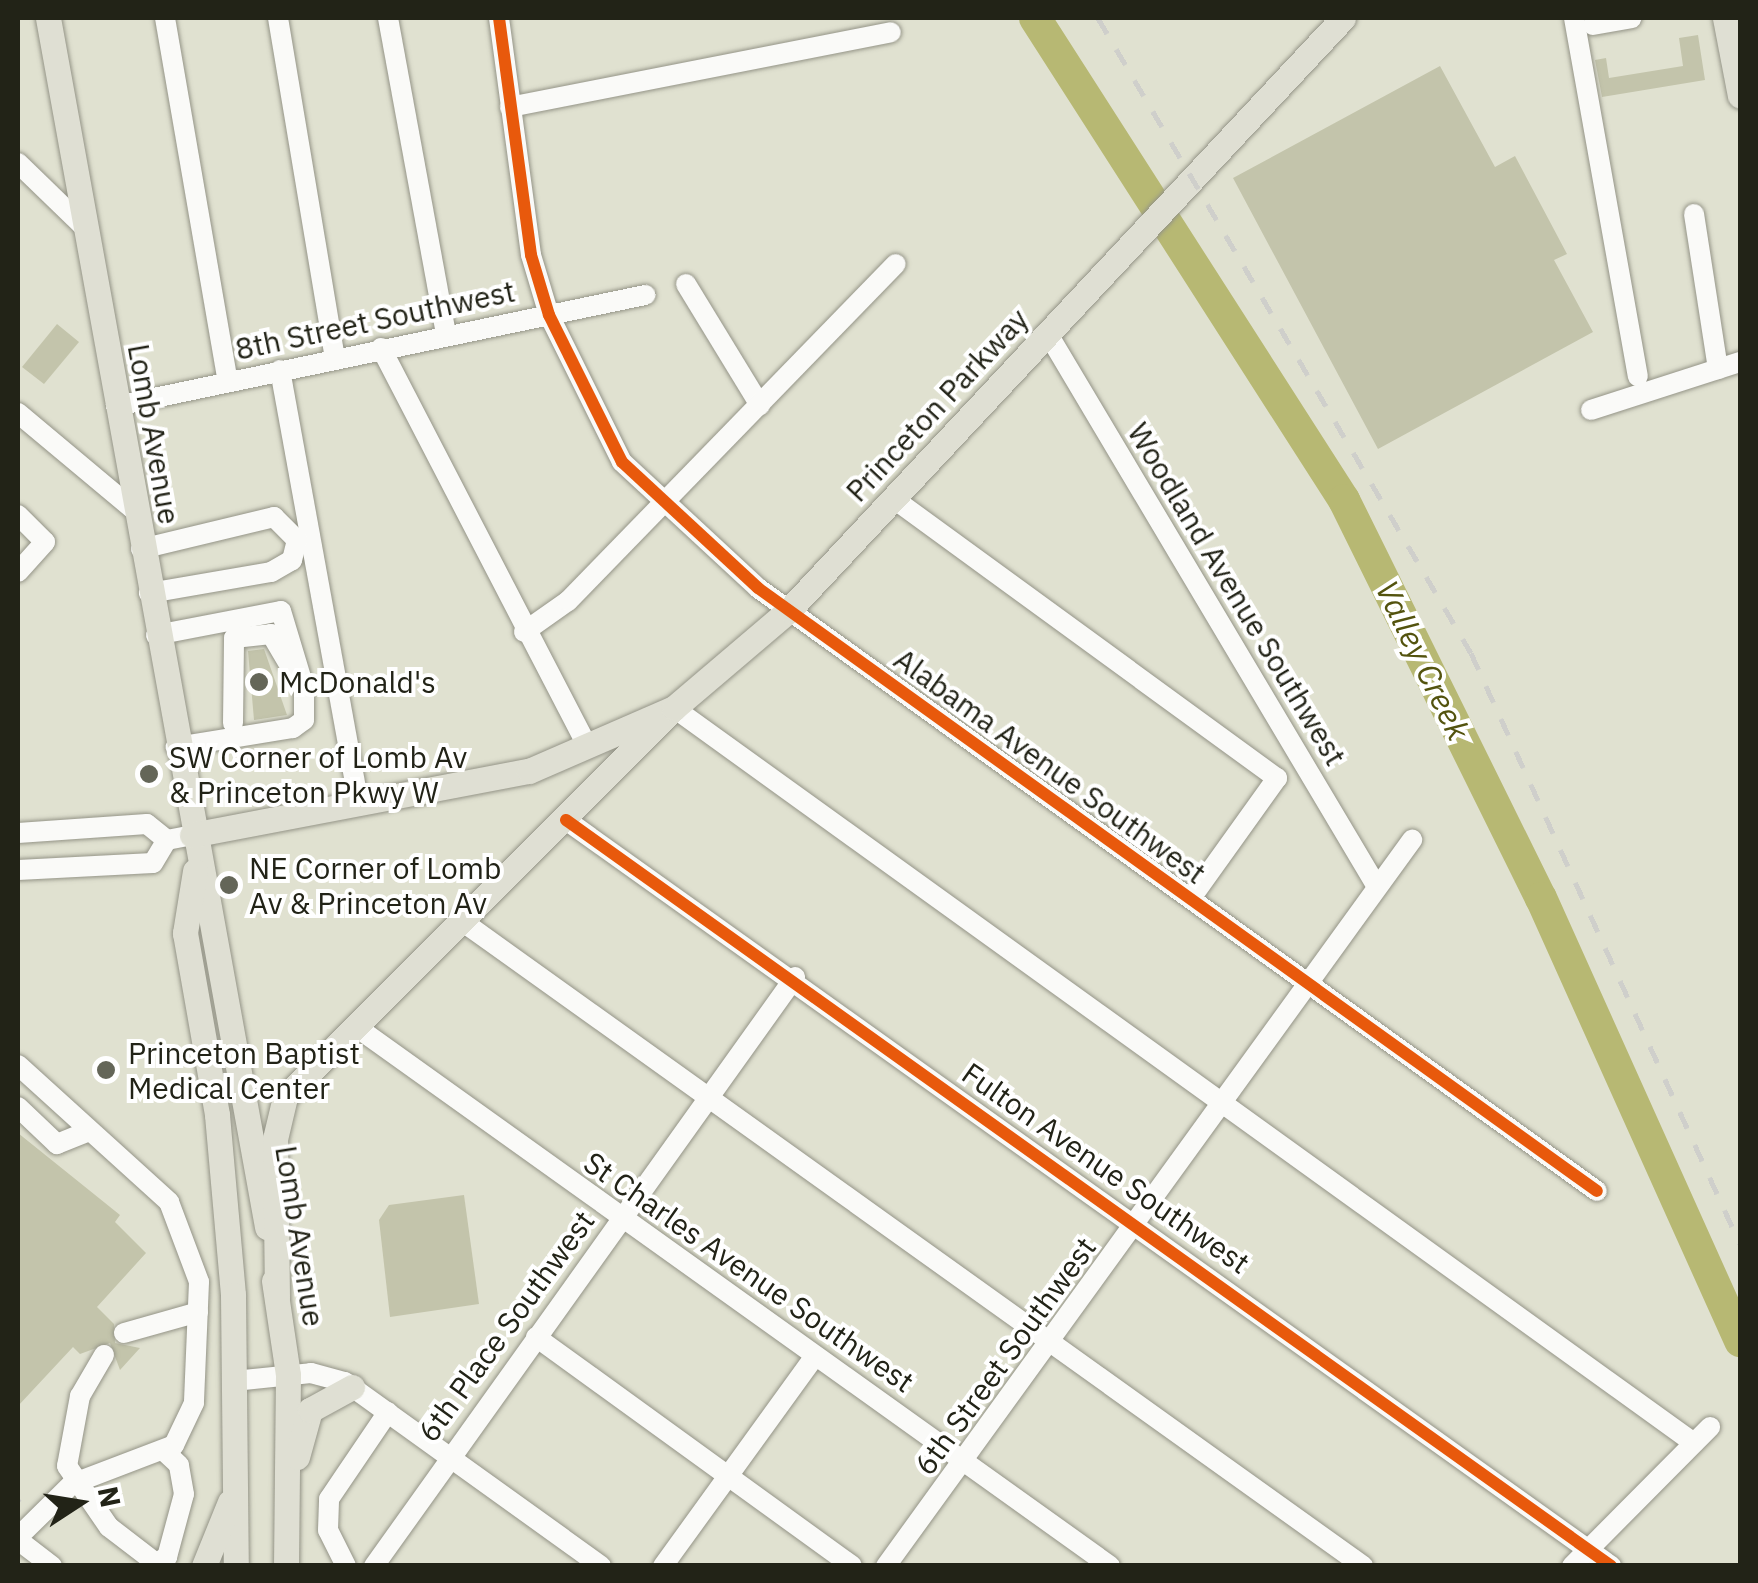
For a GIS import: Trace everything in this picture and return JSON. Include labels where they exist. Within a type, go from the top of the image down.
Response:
[{"type":"main road","name":"Lomb Avenue","points":[[48,18],[176,747],[180,837],[196,861],[288,1375],[286,1566]]},
{"type":"main road","name":"Princeton Parkway","points":[[276,1297],[275,1139],[284,1097],[354,1026],[466,924],[674,708],[789,610],[1343,18]]},
{"type":"main road","points":[[1726,18],[1740,96]]},
{"type":"main road","points":[[180,837],[529,771],[674,708]]},
{"type":"main road","name":"Lomb Avenue","points":[[196,861],[185,933],[217,1115],[234,1381],[236,1566]]},
{"type":"main road","points":[[287,1516],[310,1410],[352,1387]]},
{"type":"main road","points":[[204,1566],[235,1488]]},
{"type":"street","points":[[165,18],[228,382]]},
{"type":"street","points":[[278,18],[336,359]]},
{"type":"street","points":[[388,18],[446,335]]},
{"type":"street","name":"Alabama Avenue Southwest","points":[[499,18],[510,107],[549,315],[622,462],[789,610],[1596,1191]]},
{"type":"street","points":[[1631,18],[1584,21],[1638,376]]},
{"type":"street","points":[[510,107],[891,32]]},
{"type":"street","points":[[18,164],[85,228]]},
{"type":"street","points":[[1694,214],[1718,369]]},
{"type":"street","points":[[524,632],[568,601],[896,264]]},
{"type":"street","points":[[686,284],[760,405]]},
{"type":"street","name":"8th Street Southwest","points":[[116,406],[645,294]]},
{"type":"street","name":"Woodland Avenue Southwest","points":[[1048,334],[1376,884]]},
{"type":"street","points":[[381,348],[524,632],[588,748]]},
{"type":"street","points":[[1592,410],[1740,362]]},
{"type":"street","points":[[280,370],[359,803]]},
{"type":"street","points":[[18,413],[134,510]]},
{"type":"street","points":[[894,499],[1278,778],[1191,898]]},
{"type":"street","points":[[18,516],[45,542],[18,572]]},
{"type":"street","points":[[141,549],[274,517],[297,540],[292,560],[271,572],[148,593]]},
{"type":"street","points":[[156,636],[286,613],[304,687],[304,720]]},
{"type":"street","points":[[217,626],[234,730]]},
{"type":"street","points":[[234,730],[234,638],[254,631],[278,639],[304,687]]},
{"type":"street","points":[[674,708],[1694,1443]]},
{"type":"street","points":[[176,747],[234,730],[344,717]]},
{"type":"street","name":"Fulton Avenue Southwest","points":[[566,820],[795,977],[1591,1546],[1611,1566]]},
{"type":"street","points":[[18,833],[48,834],[147,824],[180,837],[153,863],[18,870]]},
{"type":"street","points":[[45,871],[48,834]]},
{"type":"street","name":"6th Street Southwest","points":[[886,1566],[1305,980],[1412,840]]},
{"type":"street","points":[[466,924],[710,1094],[1363,1566]]},
{"type":"street","name":"6th Place Southwest","points":[[374,1566],[795,977]]},
{"type":"street","name":"St Charles Avenue Southwest","points":[[354,1026],[1110,1566]]},
{"type":"street","points":[[18,1066],[168,1202],[194,1256],[198,1312],[194,1404],[164,1451],[72,1484],[18,1539],[52,1566]]},
{"type":"street","points":[[18,1106],[58,1144],[89,1131]]},
{"type":"street","points":[[124,1333],[198,1312]]},
{"type":"street","points":[[536,1337],[852,1566]]},
{"type":"street","points":[[104,1355],[80,1396],[67,1466],[72,1484],[108,1526],[160,1562],[184,1494],[179,1465],[164,1451]]},
{"type":"street","points":[[663,1566],[815,1356]]},
{"type":"street","points":[[234,1381],[288,1375],[352,1387],[602,1566]]},
{"type":"street","points":[[346,1566],[328,1530],[329,1499],[388,1412]]},
{"type":"street","points":[[1572,1566],[1710,1427]]},
{"type":"building","points":[[1698,35],[1705,80],[1602,97],[1595,60],[1606,58],[1609,78],[1683,66],[1679,38]]},
{"type":"building","points":[[1440,66],[1495,167],[1515,156],[1567,254],[1554,260],[1593,332],[1378,449],[1233,178]]},
{"type":"building","points":[[57,324],[79,342],[44,384],[22,367]]},
{"type":"building","points":[[264,649],[287,715],[254,720],[248,651]]},
{"type":"building","points":[[18,1133],[120,1215],[115,1222],[146,1253],[97,1307],[114,1324],[115,1343],[140,1348],[120,1370],[110,1343],[80,1354],[73,1347],[18,1406]]},
{"type":"building","points":[[464,1195],[479,1304],[390,1317],[379,1220],[389,1205]]},
{"type":"waterway","name":"Valley Creek","points":[[1035,18],[1344,500],[1541,898],[1740,1341]]},
{"type":"railway","points":[[1098,18],[1471,653],[1740,1244]]},
{"type":"cycle path","points":[[499,18],[531,255],[549,315],[622,462],[758,588],[1597,1191]]},
{"type":"cycle path","points":[[566,820],[1611,1566]]},
{"type":"place","name":"McDonald's","points":[[259,682]]},
{"type":"place","name":"SW Corner of Lomb Av & Princeton Pkwy W","points":[[149,774]]},
{"type":"place","name":"NE Corner of Lomb Av & Princeton Av","points":[[229,885]]},
{"type":"place","name":"Princeton Baptist Medical Center","points":[[106,1070]]}]
